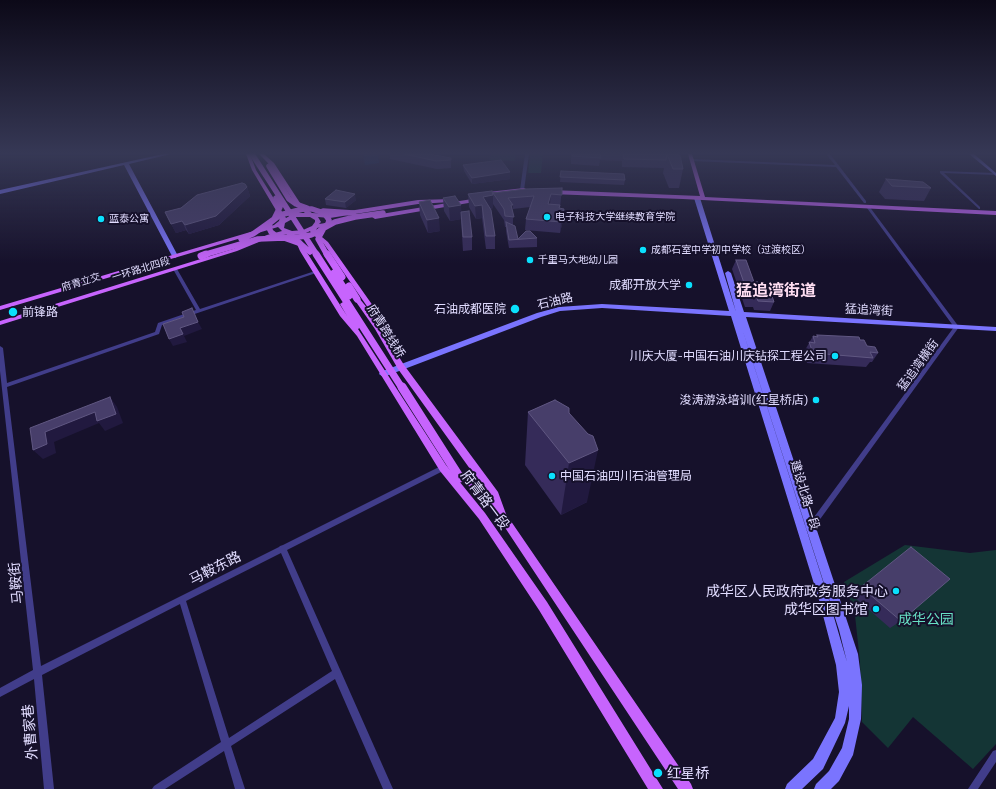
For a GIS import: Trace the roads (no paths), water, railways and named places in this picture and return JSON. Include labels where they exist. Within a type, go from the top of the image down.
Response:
[{"type":"main road","points":[[267,191],[283,217],[281,228],[285,235],[298,233],[314,227],[527,191]]},
{"type":"main road","name":"府青立交","points":[[271,191],[280,207],[274,219],[270,223],[269,228],[271,232],[302,237],[311,235],[335,222],[345,219],[382,212],[455,204]]},
{"type":"main road","name":"府青跨线桥","points":[[275,191],[462,477],[482,516]]},
{"type":"main road","points":[[285,191],[290,199],[296,204],[319,210],[351,214],[382,212],[478,195]]},
{"type":"main road","points":[[289,191],[300,207],[317,219],[318,222],[314,227]]},
{"type":"main road","points":[[486,194],[527,191]]},
{"type":"main road","points":[[545,191],[700,196],[996,213]]},
{"type":"main road","points":[[698,191],[700,196]]},
{"type":"main road","points":[[699,191],[700,196]]},
{"type":"main road","name":"一环路北四段","points":[[0,308],[263,231],[295,216],[330,216],[418,202],[448,200]]},
{"type":"main road","points":[[866,205],[996,209]]},
{"type":"main road","name":"府青立交","points":[[0,317],[200,254],[242,239],[287,212],[295,210],[319,210]]},
{"type":"main road","points":[[319,210],[328,216],[329,220],[324,228]]},
{"type":"main road","name":"府青路一段","points":[[314,227],[313,232],[326,243],[376,315],[379,331]]},
{"type":"main road","name":"府青路一段","points":[[324,228],[318,239],[321,246],[379,331],[401,367],[495,495],[502,516],[686,789]]},
{"type":"main road","name":"一环路北四段","points":[[0,323],[235,250],[269,236],[285,235]]},
{"type":"main road","name":"府青立交","points":[[0,313],[200,254],[258,239],[285,235],[308,249],[356,324],[360,335]]},
{"type":"main road","name":"府青路一段","points":[[285,235],[299,241],[303,251],[343,316],[360,335],[443,468],[482,516],[543,606],[656,789]]},
{"type":"main road","name":"府青跨线桥","points":[[462,477],[502,516]]},
{"type":"street","points":[[140,191],[175,256]]},
{"type":"street","points":[[855,191],[957,327]]},
{"type":"street","points":[[961,191],[979,208]]},
{"type":"street","name":"建设北路一段","points":[[700,196],[806,528],[842,665],[845,692],[841,719],[818,764],[792,789]]},
{"type":"street","points":[[175,269],[199,311]]},
{"type":"street","points":[[6,385],[157,333],[160,324],[317,272]]},
{"type":"street","name":"石油路","points":[[384,374],[558,309],[602,306],[738,314]]},
{"type":"street","name":"猛追湾街","points":[[738,314],[996,329]]},
{"type":"street","name":"猛追湾横街","points":[[806,528],[957,327]]},
{"type":"street","name":"马鞍街","points":[[0,348],[6,385],[38,672]]},
{"type":"street","name":"马鞍东路","points":[[0,693],[38,672],[282,548],[443,468]]},
{"type":"street","name":"建设北路一段","points":[[806,528],[845,630],[852,654],[856,685],[855,719],[848,750],[834,776],[822,789]]},
{"type":"street","points":[[282,548],[388,789]]},
{"type":"street","points":[[182,599],[240,789]]},
{"type":"street","name":"外曹家巷","points":[[38,672],[49,789]]},
{"type":"street","points":[[157,789],[337,674]]},
{"type":"street","points":[[973,789],[996,754]]},
{"type":"place","name":"电子科技大学继续教育学院","points":[[547,217]]},
{"type":"place","name":"蓝泰公寓","points":[[101,219]]},
{"type":"place","name":"成都石室中学初中学校（过渡校区）","points":[[643,250]]},
{"type":"place","name":"千里马大地幼儿园","points":[[530,260]]},
{"type":"place","name":"成都开放大学","points":[[689,285]]},
{"type":"place","name":"石油成都医院","points":[[515,309]]},
{"type":"place","name":"前锋路","points":[[13,312]]},
{"type":"place","name":"川庆大厦-中国石油川庆钻探工程公司","points":[[835,356]]},
{"type":"place","name":"浚涛游泳培训(红星桥店)","points":[[816,400]]},
{"type":"place","name":"中国石油四川石油管理局","points":[[552,476]]},
{"type":"place","name":"成华区人民政府政务服务中心","points":[[896,591]]},
{"type":"place","name":"成华区图书馆","points":[[876,609]]},
{"type":"place","name":"红星桥","points":[[658,773]]},
{"type":"district","name":"猛追湾街道","points":[[776,291]]},
{"type":"park label","name":"成华公园","points":[[926,619]]}]
